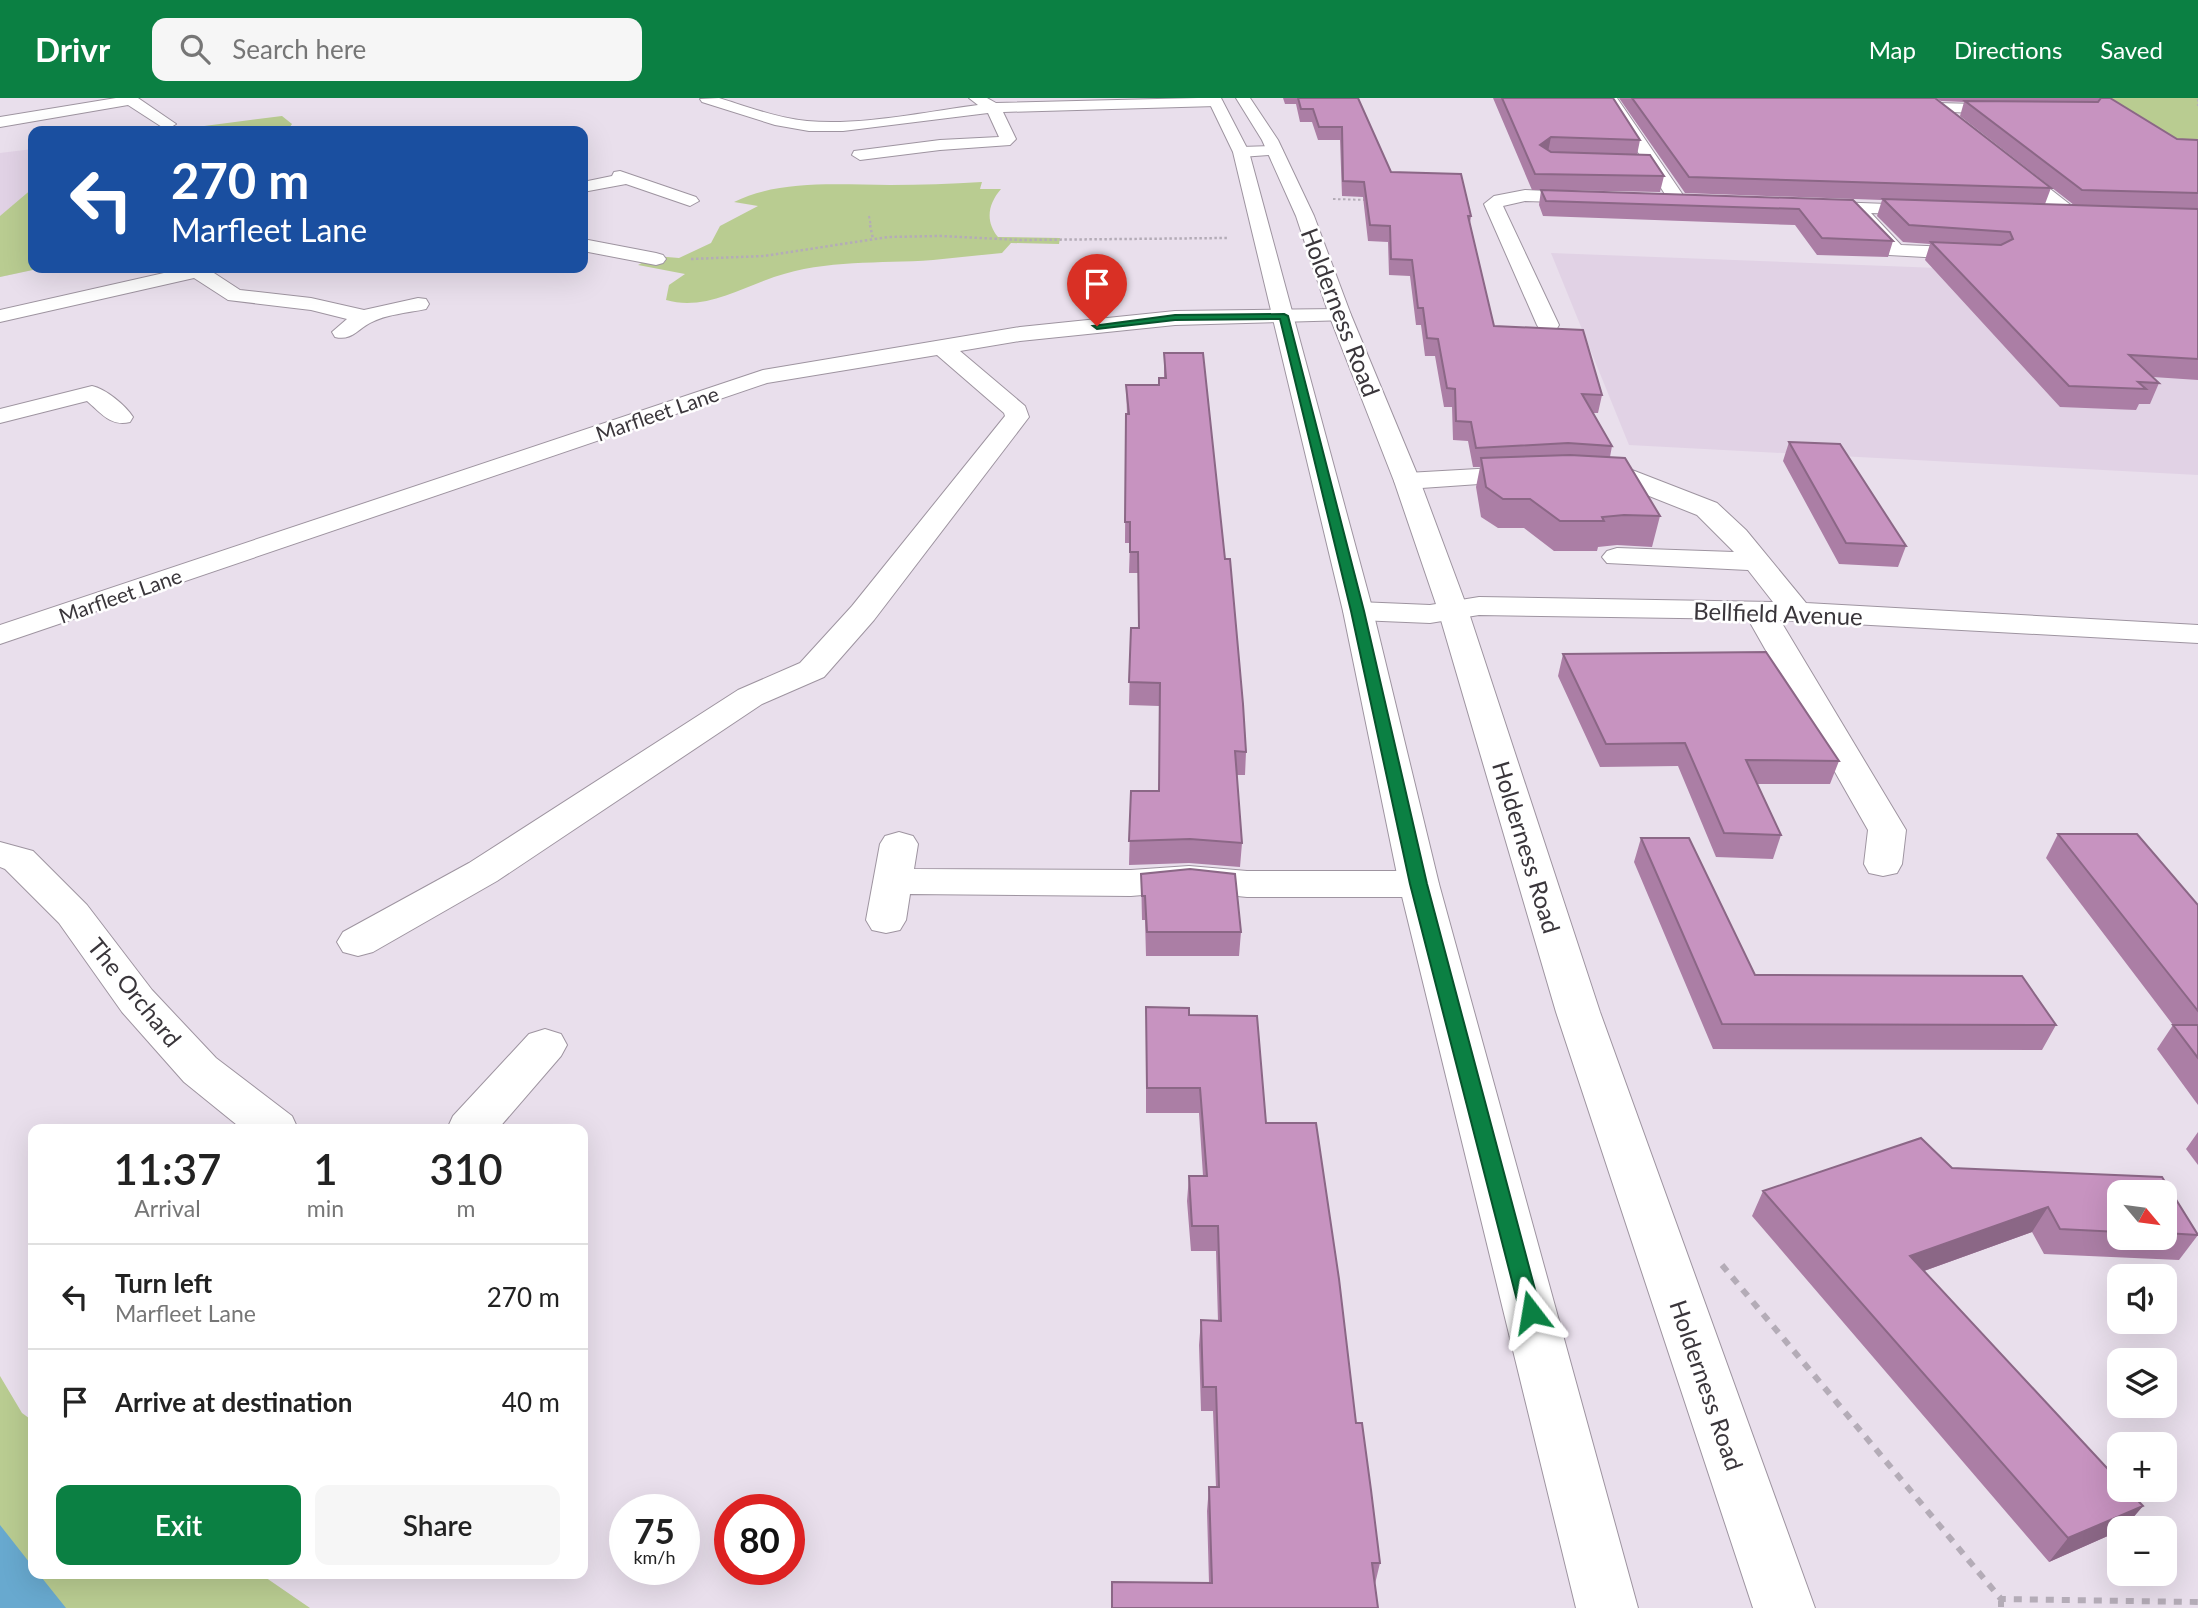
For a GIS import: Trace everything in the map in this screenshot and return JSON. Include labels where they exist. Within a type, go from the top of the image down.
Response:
[{"type":"main road","points":[[860,155],[940,145],[1004,142],[1008,139],[993,108],[976,98]]},
{"type":"main road","name":"Holderness Road","points":[[1243,98],[1275,151],[1295,194],[1407,481],[1452,610],[1578,1012],[1784,1608]]},
{"type":"main road","points":[[1610,98],[1684,201],[1650,200]]},
{"type":"main road","points":[[0,122],[87,109],[130,99],[168,124]]},
{"type":"main road","points":[[714,102],[746,99]]},
{"type":"main road","points":[[714,102],[780,122],[808,126],[843,126],[993,108],[1215,100]]},
{"type":"main road","name":"Holderness Road","points":[[1215,100],[1241,152],[1284,316],[1358,611],[1419,884],[1607,1608]]},
{"type":"main road","points":[[1931,103],[2034,110]]},
{"type":"main road","points":[[1931,103],[1957,124]]},
{"type":"main road","points":[[87,109],[100,124]]},
{"type":"main road","points":[[1988,148],[2070,214]]},
{"type":"main road","points":[[1241,152],[1275,151]]},
{"type":"main road","points":[[1629,163],[1656,164]]},
{"type":"main road","points":[[588,186],[623,178],[690,201]]},
{"type":"main road","points":[[1499,199],[1505,180]]},
{"type":"main road","points":[[1548,325],[1493,204],[1499,199],[1519,196],[1608,198]]},
{"type":"main road","points":[[1787,205],[1950,211]]},
{"type":"main road","points":[[1856,208],[1896,251],[1994,254]]},
{"type":"main road","points":[[2043,213],[2095,215]]},
{"type":"main road","points":[[588,245],[656,259]]},
{"type":"main road","points":[[606,263],[628,253]]},
{"type":"main road","points":[[0,316],[188,273]]},
{"type":"main road","points":[[209,273],[235,296],[311,304],[364,317]]},
{"type":"main road","points":[[342,333],[364,317],[418,304]]},
{"type":"main road","name":"Marfleet Lane","points":[[0,635],[763,377],[1020,334],[1175,318],[1340,315]]},
{"type":"main road","points":[[358,942],[483,872],[750,697],[811,670],[863,613],[1017,417],[1016,411],[942,347]]},
{"type":"main road","points":[[0,416],[92,393],[121,416]]},
{"type":"main road","points":[[1407,481],[1557,473],[1623,476],[1707,509],[1736,536],[1796,611]]},
{"type":"main road","points":[[1617,557],[1758,562]]},
{"type":"main road","name":"Bellfield Avenue","points":[[1358,611],[1430,614],[1479,606],[1796,611],[2198,634]]},
{"type":"main road","points":[[1758,610],[1887,830],[1883,864]]},
{"type":"main road","name":"The Orchard","points":[[0,854],[19,860],[74,914],[137,1001],[200,1070],[269,1124]]},
{"type":"main road","points":[[886,920],[895,863],[1131,883],[1150,879],[1229,880],[1247,884],[1419,884]]},
{"type":"main road","points":[[474,1124],[545,1045]]},
{"type":"path","points":[[2198,99],[2198,108]]},
{"type":"path","points":[[1295,194],[1377,200]]},
{"type":"path","points":[[869,216],[873,239]]},
{"type":"path","points":[[656,259],[764,256],[873,239],[940,236],[1021,240],[1227,238]]},
{"type":"path","points":[[1720,1263],[2001,1604],[2198,1602]]},
{"type":"shaded area","points":[[28,150],[28,271],[0,277],[0,153]]},
{"type":"shaded area","points":[[1551,253],[2198,278],[2198,475],[1629,445]]},
{"type":"green space","points":[[2081,98],[2198,98],[2198,153]]},
{"type":"green space","points":[[282,116],[292,124],[291,126],[205,126]]},
{"type":"green space","points":[[982,182],[980,189],[1001,189],[993,201],[990,213],[991,225],[998,237],[1060,238],[1059,244],[1011,243],[1002,253],[814,267],[694,303],[666,300],[669,285],[685,274],[638,265],[655,256],[679,258],[711,243],[720,226],[758,206],[734,202],[771,190],[830,184]]},
{"type":"green space","points":[[28,192],[28,271],[0,277],[0,216]]},
{"type":"green space","points":[[0,1376],[22,1413],[28,1417],[28,1579],[268,1579],[310,1608],[0,1608]]},
{"type":"water","points":[[0,1525],[28,1561],[28,1579],[43,1579],[66,1608],[0,1608]]},
{"type":"building","points":[[1298,98],[1358,98],[1391,172],[1461,174],[1494,326],[1583,330],[1602,395],[1582,394],[1612,446],[1568,443],[1476,448],[1471,422],[1456,421],[1455,389],[1447,388],[1438,339],[1427,338],[1423,308],[1418,308],[1412,260],[1391,259],[1390,226],[1370,225],[1364,182],[1343,181],[1342,127],[1319,127],[1313,109],[1301,109]]},
{"type":"building","points":[[1502,98],[1613,98],[1640,140],[1551,137],[1540,145],[1551,152],[1650,155],[1664,176],[1535,174]]},
{"type":"building","points":[[1632,98],[1935,98],[2051,188],[1689,177]]},
{"type":"building","points":[[2101,98],[2110,98],[2177,139],[2198,140],[2198,193],[2082,190],[1965,101],[2098,102]]},
{"type":"building","points":[[1541,190],[1853,200],[1893,241],[1822,238],[1799,209],[1546,201]]},
{"type":"building","points":[[1883,199],[2198,209],[2198,359],[2129,355],[2159,383],[2138,382],[2146,389],[2069,386],[1931,242],[2001,245],[2013,239],[2010,232],[1909,225]]},
{"type":"building","points":[[1164,353],[1203,353],[1225,559],[1230,559],[1243,704],[1246,752],[1235,751],[1242,843],[1190,839],[1129,841],[1131,791],[1159,791],[1160,683],[1129,682],[1131,628],[1139,628],[1138,552],[1130,552],[1130,522],[1125,522],[1126,414],[1129,414],[1126,385],[1159,385],[1159,378],[1166,378]]},
{"type":"building","points":[[1789,442],[1840,444],[1906,546],[1846,543]]},
{"type":"building","points":[[1570,455],[1625,458],[1660,516],[1624,515],[1602,517],[1604,521],[1560,521],[1530,499],[1503,499],[1486,487],[1481,458]]},
{"type":"building","points":[[1766,652],[1839,761],[1746,760],[1781,835],[1724,833],[1685,743],[1606,744],[1563,654]]},
{"type":"building","points":[[2058,834],[2137,834],[2198,905],[2198,1011]]},
{"type":"building","points":[[1641,838],[1689,838],[1755,975],[2022,976],[2056,1025],[1722,1024]]},
{"type":"building","points":[[1190,869],[1235,874],[1241,932],[1147,932],[1141,874]]},
{"type":"building","points":[[1146,1007],[1189,1008],[1189,1015],[1257,1016],[1266,1123],[1316,1123],[1339,1279],[1356,1423],[1362,1423],[1371,1490],[1380,1563],[1372,1563],[1378,1608],[1112,1608],[1112,1582],[1212,1583],[1209,1487],[1219,1487],[1216,1387],[1203,1387],[1201,1320],[1221,1321],[1218,1226],[1192,1226],[1189,1176],[1207,1176],[1200,1088],[1147,1088]]},
{"type":"building","points":[[2173,1025],[2198,1025],[2198,1058]]},
{"type":"building","points":[[1921,1138],[1952,1168],[2162,1177],[2164,1180],[2107,1180],[2107,1231],[2060,1229],[2048,1207],[1910,1256],[2107,1468],[2107,1502],[2139,1502],[2143,1506],[2120,1516],[2107,1516],[2107,1521],[2068,1538],[1763,1191]]},
{"type":"building","points":[[2177,1201],[2198,1235],[2177,1234]]},
{"type":"route","points":[[1097,326],[1175,318],[1284,316],[1358,611],[1419,884],[1531,1312]]}]
